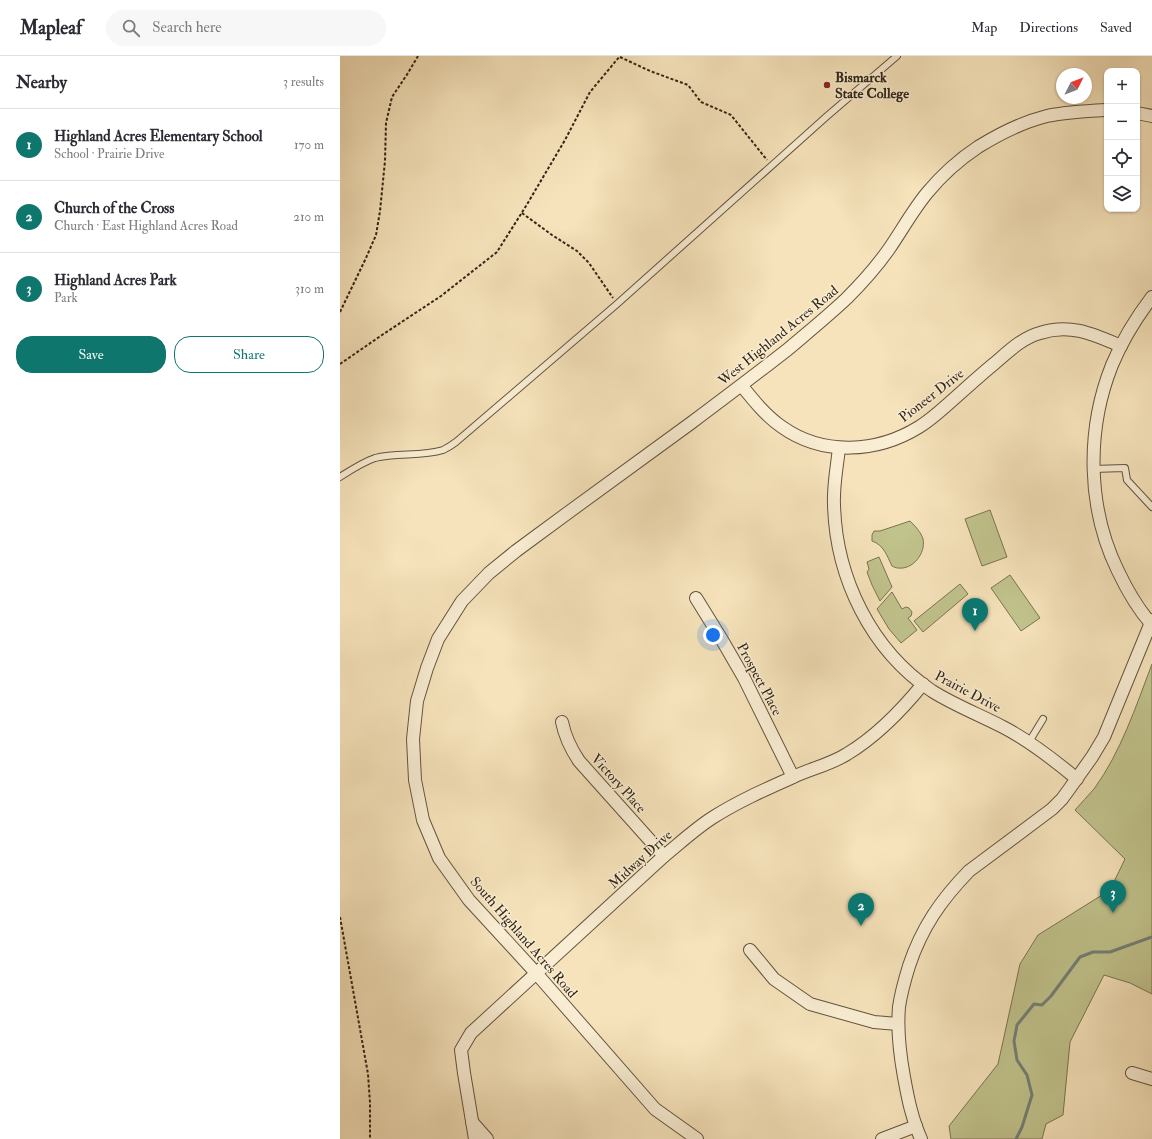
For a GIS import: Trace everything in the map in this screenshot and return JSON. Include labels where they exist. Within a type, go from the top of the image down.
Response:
[{"type":"street","name":"West Highland Acres Road","points":[[462,601],[489,572],[516,551],[742,386],[823,321],[869,274],[888,250],[917,206],[929,191],[945,174],[973,152],[1011,129],[1040,118],[1088,110],[1104,110]]},
{"type":"street","points":[[1140,114],[1152,116]]},
{"type":"street","points":[[921,1139],[908,1104],[901,1063],[898,1024],[901,995],[908,970],[923,932],[936,910],[951,890],[969,872],[1052,809],[1062,799],[1077,779],[1104,737],[1151,622],[1131,595],[1108,550],[1096,502],[1094,469],[1096,432],[1102,398],[1112,366],[1121,346],[1152,297]]},
{"type":"street","name":"Pioneer Drive","points":[[742,386],[764,412],[782,428],[819,444],[839,448],[870,446],[902,436],[920,427],[1016,344],[1040,332],[1069,328],[1085,332],[1121,346]]},
{"type":"street","name":"Prairie Drive","points":[[839,448],[834,505],[837,538],[844,570],[860,609],[873,632],[900,664],[923,684],[941,696],[1003,727],[1029,742],[1077,779]]},
{"type":"street","name":"Prospect Place","points":[[696,598],[744,678],[793,777]]},
{"type":"street","name":"South Highland Acres Road","points":[[462,601],[438,639],[427,668],[417,701],[413,739],[415,780],[424,820],[439,858],[469,900],[536,973],[655,1109],[697,1139]]},
{"type":"street","name":"Midway Drive","points":[[475,1139],[461,1050],[470,1033],[664,856],[697,829],[740,802],[793,777],[839,759],[849,753],[892,719],[923,684]]},
{"type":"street","name":"Victory Place","points":[[562,722],[564,734],[570,748],[579,761],[664,856]]},
{"type":"street","points":[[750,950],[774,979],[810,1004],[874,1022],[898,1024]]},
{"type":"street","points":[[1132,1073],[1152,1080]]},
{"type":"street","points":[[472,1122],[487,1139]]},
{"type":"street","points":[[882,1139],[916,1126]]},
{"type":"lane","points":[[340,477],[374,458],[443,450],[456,442],[617,304],[897,56]]},
{"type":"lane","points":[[1094,469],[1125,468],[1128,480],[1152,507]]},
{"type":"lane","points":[[1029,742],[1043,719]]},
{"type":"path","points":[[340,312],[376,235],[385,161],[386,123],[392,97],[418,56]]},
{"type":"path","points":[[340,364],[440,296],[497,252],[565,140],[590,92],[620,56],[650,71],[688,85],[701,102],[731,114],[771,166]]},
{"type":"path","points":[[522,213],[577,251],[589,263],[617,304]]},
{"type":"path","points":[[340,917],[368,1074],[370,1139]]},
{"type":"green space","points":[[990,510],[1007,557],[982,566],[965,519]]},
{"type":"green space","points":[[910,521],[918,529],[922,536],[922,550],[917,560],[909,566],[904,568],[896,568],[892,566],[882,548],[872,541],[872,535],[874,531],[880,531]]},
{"type":"green space","points":[[879,557],[892,587],[880,601],[867,572],[869,569],[867,562]]},
{"type":"green space","points":[[1010,575],[1040,618],[1021,631],[991,588]]},
{"type":"green space","points":[[960,584],[968,594],[923,632],[914,621]]},
{"type":"green space","points":[[892,592],[902,609],[906,607],[912,612],[911,616],[908,618],[917,630],[901,643],[889,629],[877,609]]},
{"type":"green space","points":[[1152,664],[1152,994],[1130,983],[1104,975],[1070,1042],[1063,1115],[1046,1124],[1042,1139],[951,1139],[949,1126],[998,1064],[1020,964],[1038,935],[1110,890],[1125,859],[1075,810],[1094,789],[1112,760],[1134,712]]},
{"type":"waterway","points":[[1016,1139],[1022,1127],[1032,1095],[1027,1075],[1017,1060],[1014,1041],[1017,1025],[1034,1004],[1042,1005],[1051,996],[1080,957],[1093,952],[1110,952],[1152,937]]},
{"type":"place","name":"Bismarck State College","points":[[827,85]]},
{"type":"place","name":"Highland Acres Elementary School","points":[[975,631]]},
{"type":"place","name":"Highland Acres Park","points":[[1113,913]]},
{"type":"place","name":"Church of the Cross","points":[[861,926]]}]
